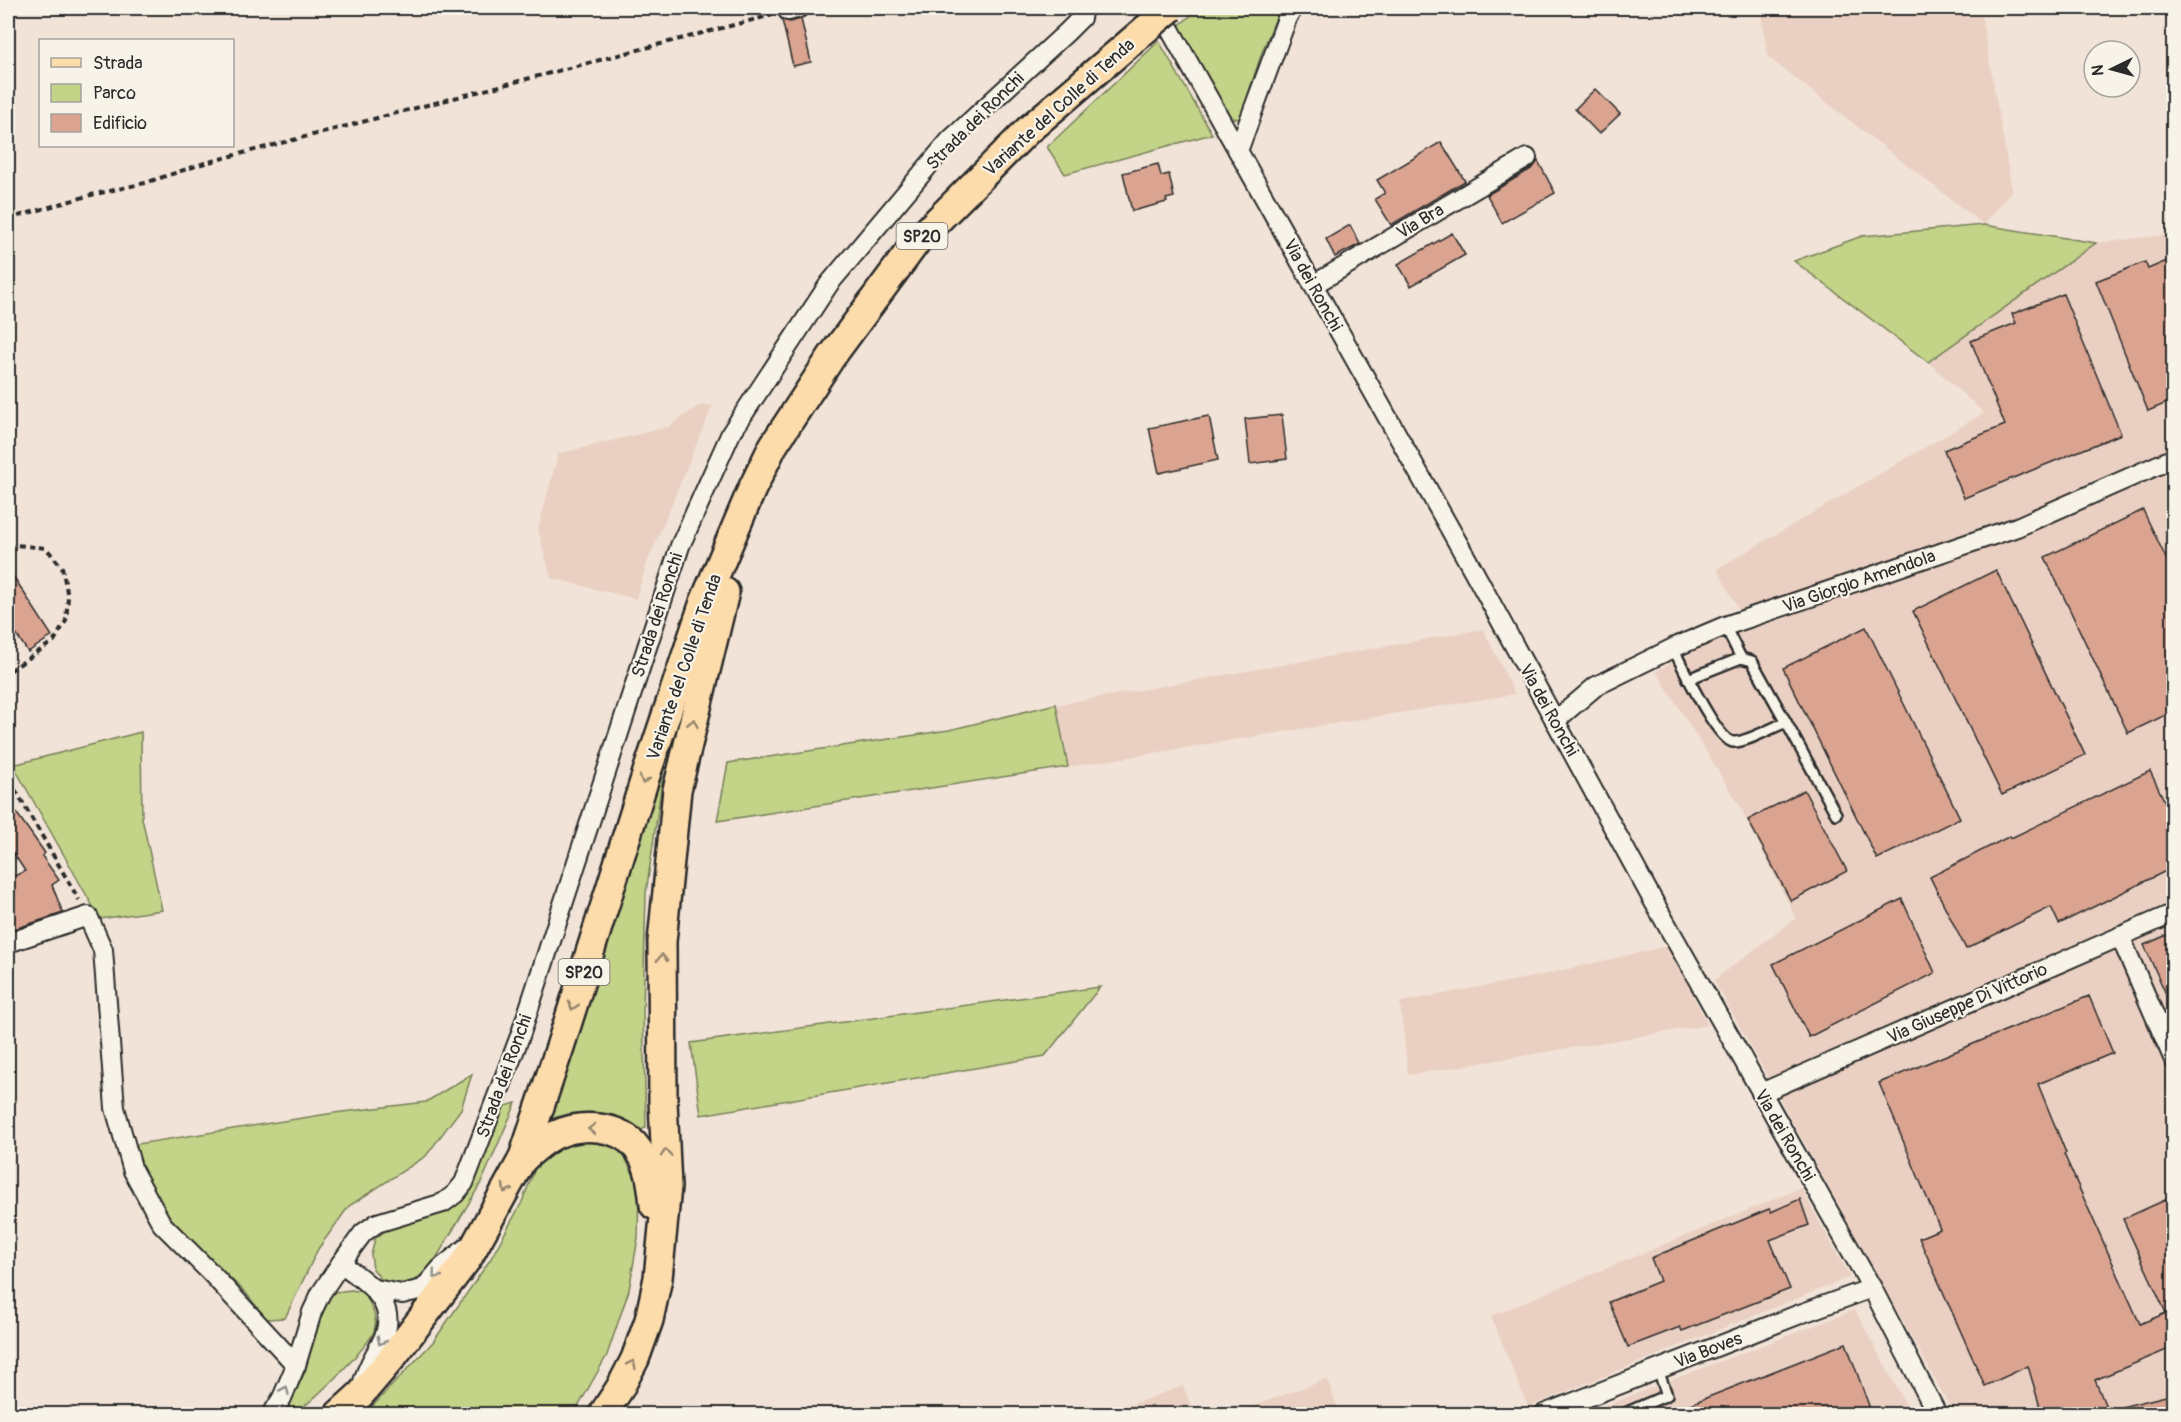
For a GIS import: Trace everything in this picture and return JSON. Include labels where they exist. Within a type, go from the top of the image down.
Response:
[{"type":"main road","name":"Variante del Colle di Tenda","points":[[339,1414],[361,1394],[468,1258],[522,1160],[704,602],[752,489],[773,446],[832,356],[917,241],[1028,129],[1152,18],[1171,8]]},
{"type":"main road","name":"SP20","points":[[603,1414],[635,1359],[649,1320],[658,1278],[667,1187],[663,1101],[662,942],[678,790],[714,632],[752,489]]},
{"type":"main road","name":"SP20","points":[[522,1160],[545,1141],[558,1134],[579,1128],[606,1130],[630,1141],[637,1148],[650,1176],[658,1278]]},
{"type":"street","name":"Strada dei Ronchi","points":[[272,1414],[282,1398],[296,1365],[312,1312],[321,1293],[363,1233],[377,1222],[442,1203],[455,1194],[464,1182],[520,1036],[680,546],[731,433],[829,284],[950,140],[1067,32],[1081,18],[1083,8]]},
{"type":"street","points":[[1238,151],[1288,16],[1294,8]]},
{"type":"street","name":"Via dei Ronchi","points":[[1152,18],[1238,151],[1473,570],[1650,895],[1872,1288],[1937,1414]]},
{"type":"street","name":"Via Bra","points":[[1313,285],[1527,158]]},
{"type":"street","name":"Via Giorgio Amendola","points":[[1555,721],[1596,686],[1673,648],[1725,626],[2017,527],[2174,458]]},
{"type":"street","name":"Via Giuseppe Di Vittorio","points":[[1761,1093],[2174,913]]},
{"type":"street","points":[[8,943],[88,916],[103,950],[115,1108],[133,1171],[162,1224],[296,1365]]},
{"type":"street","points":[[2120,936],[2174,1060]]},
{"type":"street","points":[[375,1289],[402,1294],[423,1289],[441,1268],[480,1236]]},
{"type":"street","points":[[341,1263],[375,1289],[385,1306],[388,1317],[388,1328],[364,1376],[361,1394]]},
{"type":"street","name":"Via Boves","points":[[1544,1414],[1872,1288]]},
{"type":"lane","points":[[1725,626],[1741,658]]},
{"type":"lane","points":[[1673,648],[1722,736],[1733,742],[1743,740],[1786,722]]},
{"type":"lane","points":[[1689,679],[1741,658],[1752,661],[1836,814]]},
{"type":"lane","points":[[1623,1414],[1667,1395],[1658,1370]]},
{"type":"path","points":[[8,219],[91,195],[145,183],[205,163],[793,9]]},
{"type":"path","points":[[8,548],[15,544],[46,548],[62,567],[68,597],[66,621],[54,641],[8,672]]},
{"type":"path","points":[[8,782],[16,791],[88,916]]},
{"type":"shaded area","points":[[1760,8],[1980,8],[2012,190],[1984,225],[1768,57]]},
{"type":"shaded area","points":[[2173,234],[2173,1414],[1954,1414],[1714,980],[1796,918],[1738,803],[1656,671],[1747,625],[1717,569],[1984,413],[1928,362],[2096,243]]},
{"type":"shaded area","points":[[713,405],[647,563],[636,599],[551,578],[538,529],[558,454],[668,427],[698,406]]},
{"type":"shaded area","points":[[1483,629],[1515,694],[1068,767],[1056,705]]},
{"type":"shaded area","points":[[1668,946],[1708,1025],[1408,1075],[1400,1002],[1533,977]]},
{"type":"shaded area","points":[[1801,1188],[1850,1277],[1528,1407],[1491,1316]]},
{"type":"shaded area","points":[[1855,1310],[1911,1414],[1584,1414],[1653,1387]]},
{"type":"shaded area","points":[[1327,1379],[1340,1414],[1231,1414]]},
{"type":"shaded area","points":[[1183,1386],[1194,1414],[1105,1414]]},
{"type":"green space","points":[[1200,8],[1280,8],[1262,52],[1240,119],[1225,117],[1176,28]]},
{"type":"green space","points":[[1159,41],[1212,134],[1065,174],[1047,147]]},
{"type":"green space","points":[[1984,225],[2096,243],[1928,362],[1794,261],[1862,236]]},
{"type":"green space","points":[[1056,704],[1068,767],[717,821],[728,763],[949,730]]},
{"type":"green space","points":[[141,732],[142,818],[162,910],[100,919],[13,765]]},
{"type":"green space","points":[[666,754],[646,893],[643,1012],[646,1127],[637,1133],[614,1118],[595,1112],[575,1113],[548,1119]]},
{"type":"green space","points":[[1100,987],[1045,1056],[701,1115],[691,1043]]},
{"type":"green space","points":[[472,1074],[461,1109],[426,1156],[349,1206],[318,1249],[285,1318],[266,1319],[246,1293],[188,1239],[149,1192],[131,1145],[334,1113],[426,1102]]},
{"type":"green space","points":[[516,1103],[482,1181],[431,1267],[415,1280],[403,1284],[391,1284],[381,1279],[373,1269],[371,1255],[375,1239],[391,1226],[445,1212],[471,1184],[502,1107]]},
{"type":"green space","points":[[594,1137],[621,1150],[639,1186],[638,1238],[629,1290],[607,1355],[574,1414],[365,1414],[433,1342],[490,1260],[522,1202],[538,1161],[561,1143]]},
{"type":"green space","points":[[351,1290],[363,1292],[375,1315],[374,1331],[370,1339],[309,1402],[290,1414],[281,1414],[292,1399],[305,1372],[321,1307],[335,1292]]},
{"type":"building","points":[[801,19],[811,62],[793,66],[782,20],[790,22]]},
{"type":"building","points":[[1595,89],[1620,114],[1599,134],[1575,109]]},
{"type":"building","points":[[1441,142],[1465,181],[1391,225],[1375,199],[1385,193],[1377,180]]},
{"type":"building","points":[[1538,161],[1555,193],[1502,223],[1487,195],[1533,168]]},
{"type":"building","points":[[1158,164],[1161,176],[1169,174],[1174,197],[1166,199],[1167,202],[1132,211],[1123,173]]},
{"type":"building","points":[[1350,225],[1360,244],[1335,257],[1326,239]]},
{"type":"building","points":[[1452,233],[1465,255],[1411,286],[1398,264]]},
{"type":"building","points":[[2174,258],[2174,400],[2148,411],[2096,281],[2145,262],[2148,269]]},
{"type":"building","points":[[2063,294],[2121,434],[1964,498],[1944,450],[2005,425],[1971,341],[2016,323],[2012,314]]},
{"type":"building","points":[[1282,415],[1287,459],[1250,464],[1245,419]]},
{"type":"building","points":[[1209,416],[1218,460],[1159,473],[1149,428]]},
{"type":"building","points":[[2143,510],[2174,575],[2174,711],[2128,733],[2045,557]]},
{"type":"building","points":[[8,568],[52,636],[28,652],[8,622]]},
{"type":"building","points":[[1996,570],[2085,755],[2002,795],[1913,611]]},
{"type":"building","points":[[1866,627],[1960,818],[1877,859],[1783,668]]},
{"type":"building","points":[[2150,771],[2174,821],[2174,867],[2059,924],[2051,907],[1966,949],[1930,877],[2010,836],[2011,838]]},
{"type":"building","points":[[1804,790],[1847,871],[1791,901],[1748,820]]},
{"type":"building","points":[[8,801],[45,853],[42,856],[59,880],[52,885],[63,913],[8,931],[8,879],[25,871],[8,845]]},
{"type":"building","points":[[1902,899],[1935,973],[1809,1037],[1773,964]]},
{"type":"building","points":[[2174,932],[2174,1012],[2144,945]]},
{"type":"building","points":[[2089,996],[2113,1053],[2038,1084],[2066,1153],[2064,1154],[2140,1324],[2166,1313],[2123,1219],[2174,1196],[2174,1347],[2095,1380],[2109,1414],[2042,1414],[2028,1366],[1985,1386],[1919,1238],[1940,1229],[1879,1083]]},
{"type":"building","points":[[1800,1199],[1809,1225],[1770,1240],[1790,1289],[1682,1331],[1680,1327],[1628,1347],[1609,1302],[1660,1281],[1651,1258],[1769,1209],[1771,1212]]},
{"type":"building","points":[[1846,1343],[1872,1414],[1665,1414]]},
{"type":"building","points":[[2174,1394],[2174,1414],[2114,1414],[2113,1409]]}]
